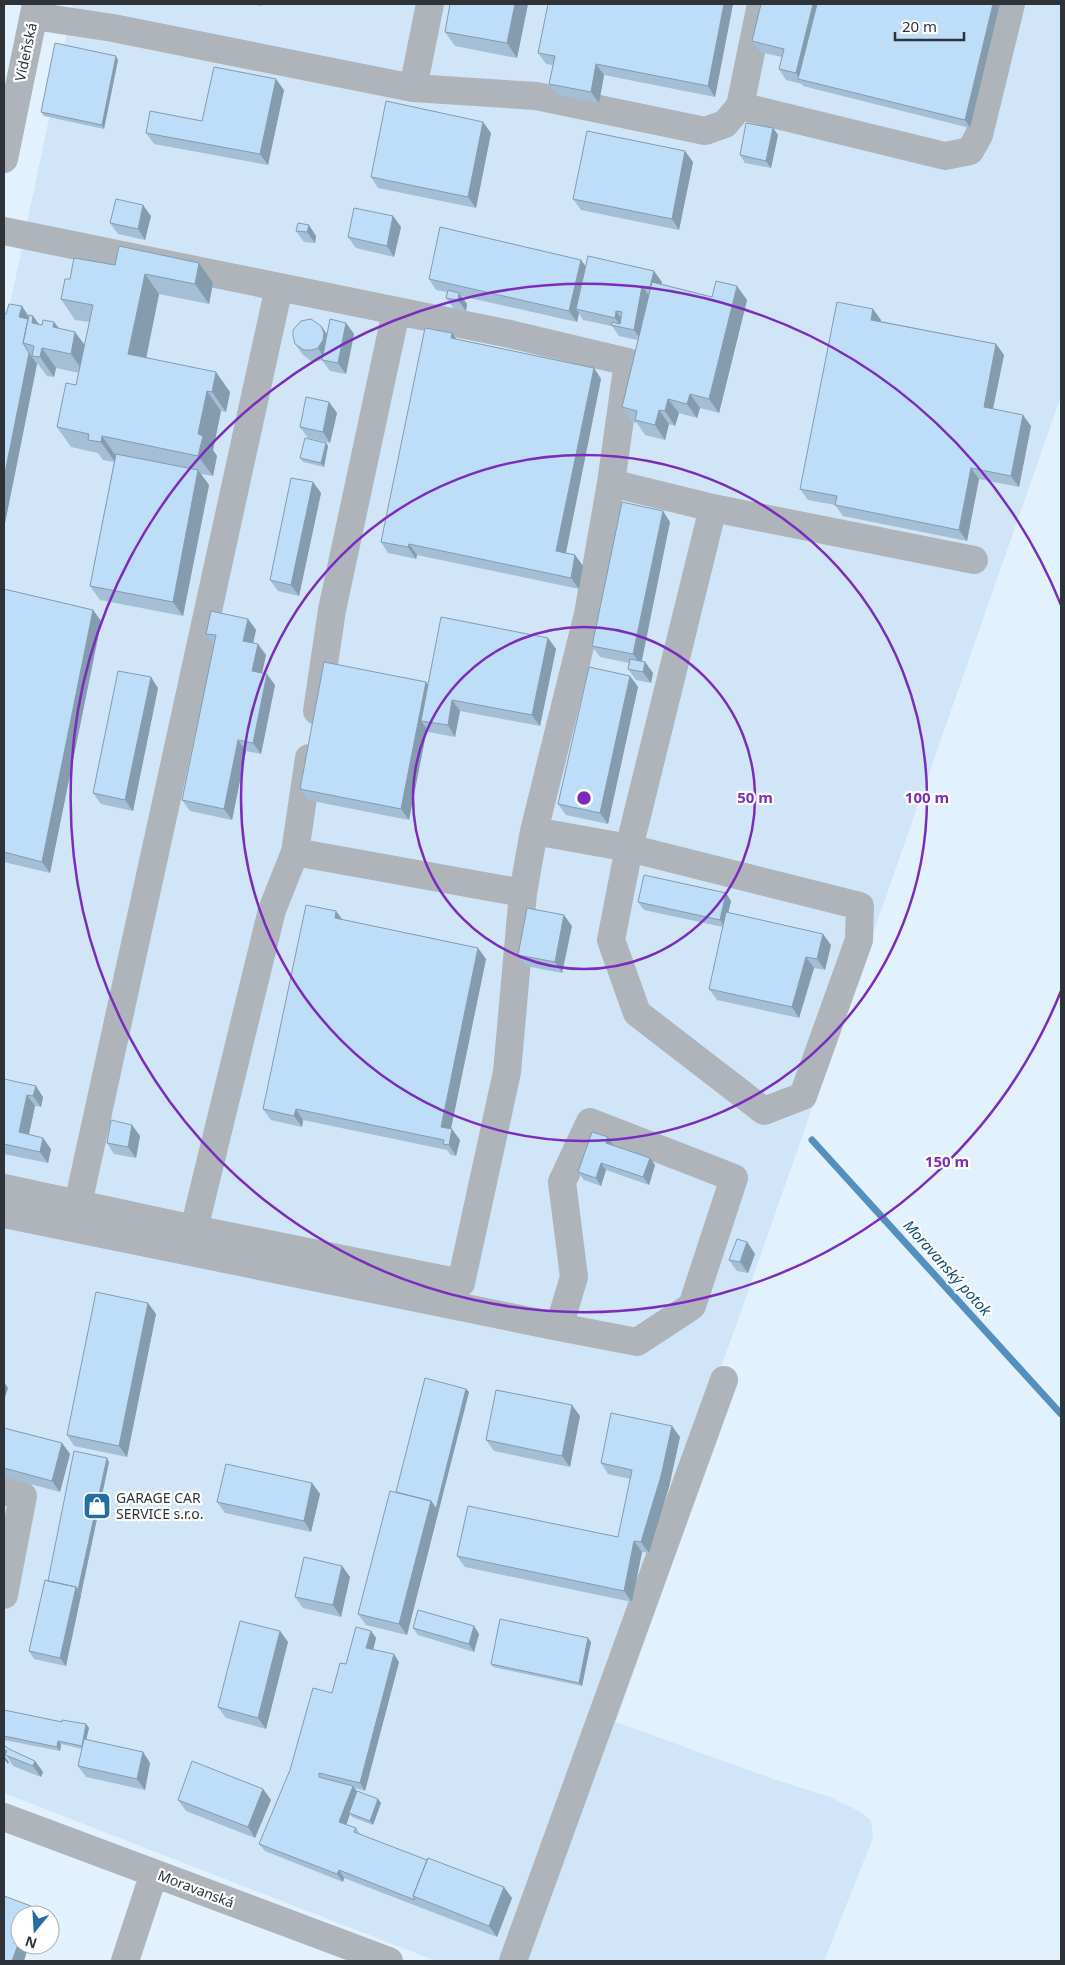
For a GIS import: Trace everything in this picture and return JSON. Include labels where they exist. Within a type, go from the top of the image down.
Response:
[{"type":"street","points":[[413,88],[430,4]]},
{"type":"street","points":[[35,10],[113,28],[413,88],[536,96],[705,131],[725,124],[740,106],[761,4]]},
{"type":"street","points":[[740,106],[945,156],[970,151],[979,135],[1011,4]]},
{"type":"street","name":"Vídeňská","points":[[4,159],[35,10]]},
{"type":"street","points":[[4,231],[510,334],[628,362],[611,483],[588,614],[534,831],[523,893],[507,1072],[461,1283],[4,1188]]},
{"type":"street","points":[[78,1204],[279,287]]},
{"type":"street","points":[[194,1229],[272,910],[295,852],[332,610],[396,312]]},
{"type":"street","points":[[611,483],[713,508],[974,560]]},
{"type":"street","points":[[534,831],[629,848],[860,906],[858,940],[803,1096],[764,1111],[637,1013],[610,940],[629,848],[713,508]]},
{"type":"street","points":[[295,852],[523,893]]},
{"type":"street","points":[[4,1214],[559,1327],[637,1342],[692,1306],[734,1178],[590,1122],[562,1182],[574,1278],[559,1327]]},
{"type":"street","points":[[512,1961],[724,1380]]},
{"type":"street","points":[[4,1491],[23,1496],[4,1595]]},
{"type":"street","name":"Moravanská","points":[[4,1817],[389,1961]]},
{"type":"street","points":[[125,1961],[154,1873]]},
{"type":"shaded area","points":[[73,4],[1061,4],[1061,396],[717,1377],[736,1385],[616,1722],[773,1779],[830,1797],[861,1812],[871,1821],[873,1838],[824,1961],[436,1961],[4,1793],[4,333]]},
{"type":"building","points":[[450,4],[515,4],[507,43],[445,32]]},
{"type":"building","points":[[548,4],[724,4],[708,86],[596,64],[591,92],[549,84],[555,56],[538,53]]},
{"type":"building","points":[[761,4],[813,4],[796,73],[779,69],[784,49],[752,41]]},
{"type":"building","points":[[817,4],[993,4],[965,120],[798,79]]},
{"type":"building","points":[[55,43],[116,56],[102,125],[41,112]]},
{"type":"building","points":[[214,67],[276,79],[260,154],[146,133],[150,111],[202,121]]},
{"type":"building","points":[[386,101],[483,122],[468,197],[371,177]]},
{"type":"building","points":[[746,123],[773,128],[766,161],[740,155]]},
{"type":"building","points":[[587,131],[685,151],[672,219],[573,199]]},
{"type":"building","points":[[116,199],[143,205],[138,229],[110,223]]},
{"type":"building","points":[[354,208],[393,216],[387,246],[348,237]]},
{"type":"building","points":[[298,223],[309,225],[307,232],[296,231]]},
{"type":"building","points":[[440,227],[581,260],[569,311],[429,279]]},
{"type":"building","points":[[119,246],[199,263],[195,284],[145,274],[128,354],[216,372],[212,392],[207,391],[198,434],[203,436],[198,456],[102,436],[101,442],[88,440],[89,434],[57,427],[66,383],[76,385],[93,305],[61,299],[65,279],[70,279],[74,258],[115,265]]},
{"type":"building","points":[[588,256],[654,271],[650,287],[642,286],[634,330],[611,325],[612,322],[620,324],[622,312],[616,311],[615,318],[576,309]]},
{"type":"building","points":[[716,281],[737,286],[709,399],[690,394],[687,404],[668,399],[665,411],[659,410],[655,425],[635,420],[637,411],[622,407],[652,282],[712,297]]},
{"type":"building","points":[[448,290],[459,293],[458,300],[446,298]]},
{"type":"building","points":[[837,302],[873,309],[871,320],[996,344],[984,407],[1023,415],[1011,476],[971,468],[959,530],[835,505],[837,496],[800,489]]},
{"type":"building","points":[[9,304],[22,306],[19,317],[28,319],[23,343],[29,353],[4,478],[4,314],[6,314]]},
{"type":"building","points":[[29,315],[33,316],[32,323],[42,325],[43,320],[54,322],[53,327],[75,332],[71,354],[42,348],[40,357],[32,356],[34,346],[23,343]]},
{"type":"building","points":[[311,319],[321,326],[324,333],[323,340],[318,348],[304,350],[295,344],[293,330],[301,321]]},
{"type":"building","points":[[330,319],[346,323],[338,363],[322,360]]},
{"type":"building","points":[[425,328],[452,333],[451,338],[594,368],[556,551],[575,555],[571,578],[409,544],[408,547],[381,542]]},
{"type":"building","points":[[306,397],[329,402],[323,432],[300,427]]},
{"type":"building","points":[[305,438],[326,443],[321,463],[300,458]]},
{"type":"building","points":[[116,454],[198,470],[173,602],[90,586]]},
{"type":"building","points":[[291,478],[313,482],[291,585],[270,580]]},
{"type":"building","points":[[622,502],[663,511],[633,654],[592,646]]},
{"type":"building","points":[[4,589],[93,610],[42,862],[4,852]]},
{"type":"building","points":[[211,611],[248,619],[243,641],[258,644],[252,671],[267,674],[253,743],[238,740],[224,809],[182,800],[216,635],[206,634]]},
{"type":"building","points":[[441,617],[548,638],[532,715],[452,700],[448,725],[421,721]]},
{"type":"building","points":[[630,659],[645,662],[643,672],[628,669]]},
{"type":"building","points":[[324,662],[426,682],[401,809],[300,789]]},
{"type":"building","points":[[589,667],[630,676],[600,813],[558,804]]},
{"type":"building","points":[[118,671],[151,677],[125,800],[93,793]]},
{"type":"building","points":[[644,875],[726,893],[720,920],[638,902]]},
{"type":"building","points":[[306,905],[336,911],[335,918],[478,948],[441,1127],[452,1129],[449,1145],[443,1144],[444,1140],[296,1109],[294,1116],[263,1109]]},
{"type":"building","points":[[527,908],[564,915],[555,962],[518,955]]},
{"type":"building","points":[[726,912],[823,934],[817,959],[806,957],[792,1007],[709,989]]},
{"type":"building","points":[[4,1079],[36,1086],[33,1096],[27,1095],[19,1132],[43,1138],[40,1152],[4,1144]]},
{"type":"building","points":[[111,1120],[132,1125],[128,1147],[107,1143]]},
{"type":"building","points":[[592,1132],[608,1137],[606,1143],[650,1158],[643,1177],[601,1163],[596,1178],[578,1172]]},
{"type":"building","points":[[737,1239],[747,1242],[740,1262],[729,1260]]},
{"type":"building","points":[[96,1292],[148,1303],[119,1446],[67,1435]]},
{"type":"building","points":[[425,1378],[466,1389],[436,1509],[431,1501],[396,1492]]},
{"type":"building","points":[[496,1390],[572,1405],[562,1456],[486,1440]]},
{"type":"building","points":[[611,1413],[672,1426],[661,1476],[641,1542],[634,1541],[624,1591],[457,1556],[468,1506],[618,1537],[632,1470],[601,1463]]},
{"type":"building","points":[[4,1428],[62,1443],[52,1481],[4,1468]]},
{"type":"building","points":[[74,1451],[107,1458],[78,1590],[76,1587],[48,1581]]},
{"type":"building","points":[[226,1464],[312,1483],[304,1521],[217,1502]]},
{"type":"building","points":[[390,1491],[431,1501],[399,1624],[358,1614]]},
{"type":"building","points":[[304,1557],[342,1566],[333,1605],[295,1597]]},
{"type":"building","points":[[45,1580],[76,1587],[60,1658],[29,1651]]},
{"type":"building","points":[[418,1610],[474,1626],[469,1644],[413,1628]]},
{"type":"building","points":[[500,1619],[588,1638],[579,1683],[491,1664]]},
{"type":"building","points":[[240,1621],[280,1631],[258,1718],[218,1707]]},
{"type":"building","points":[[356,1627],[371,1631],[366,1648],[394,1654],[360,1783],[319,1773],[319,1777],[353,1786],[339,1822],[356,1828],[354,1832],[427,1860],[413,1896],[415,1900],[339,1870],[337,1874],[259,1844],[290,1770],[313,1688],[332,1693],[340,1663],[346,1664]]},
{"type":"building","points":[[4,1710],[62,1722],[62,1720],[86,1724],[82,1746],[58,1741],[57,1747],[4,1736]]},
{"type":"building","points":[[84,1739],[143,1752],[137,1779],[78,1766]]},
{"type":"building","points":[[4,1745],[35,1761],[33,1766],[5,1755],[7,1751],[4,1750]]},
{"type":"building","points":[[192,1761],[263,1789],[248,1827],[178,1800]]},
{"type":"building","points":[[357,1791],[378,1799],[370,1821],[349,1813]]},
{"type":"building","points":[[428,1858],[504,1887],[489,1926],[413,1896]]},
{"type":"building","points":[[4,1896],[28,1905],[10,1905],[10,1955],[14,1955],[12,1961],[4,1961]]},
{"type":"waterway","name":"Moravanský potok","points":[[812,1140],[1061,1414]]},
{"type":"place","name":"GARAGE CAR SERVICE s.r.o.","points":[[97,1506]]}]
